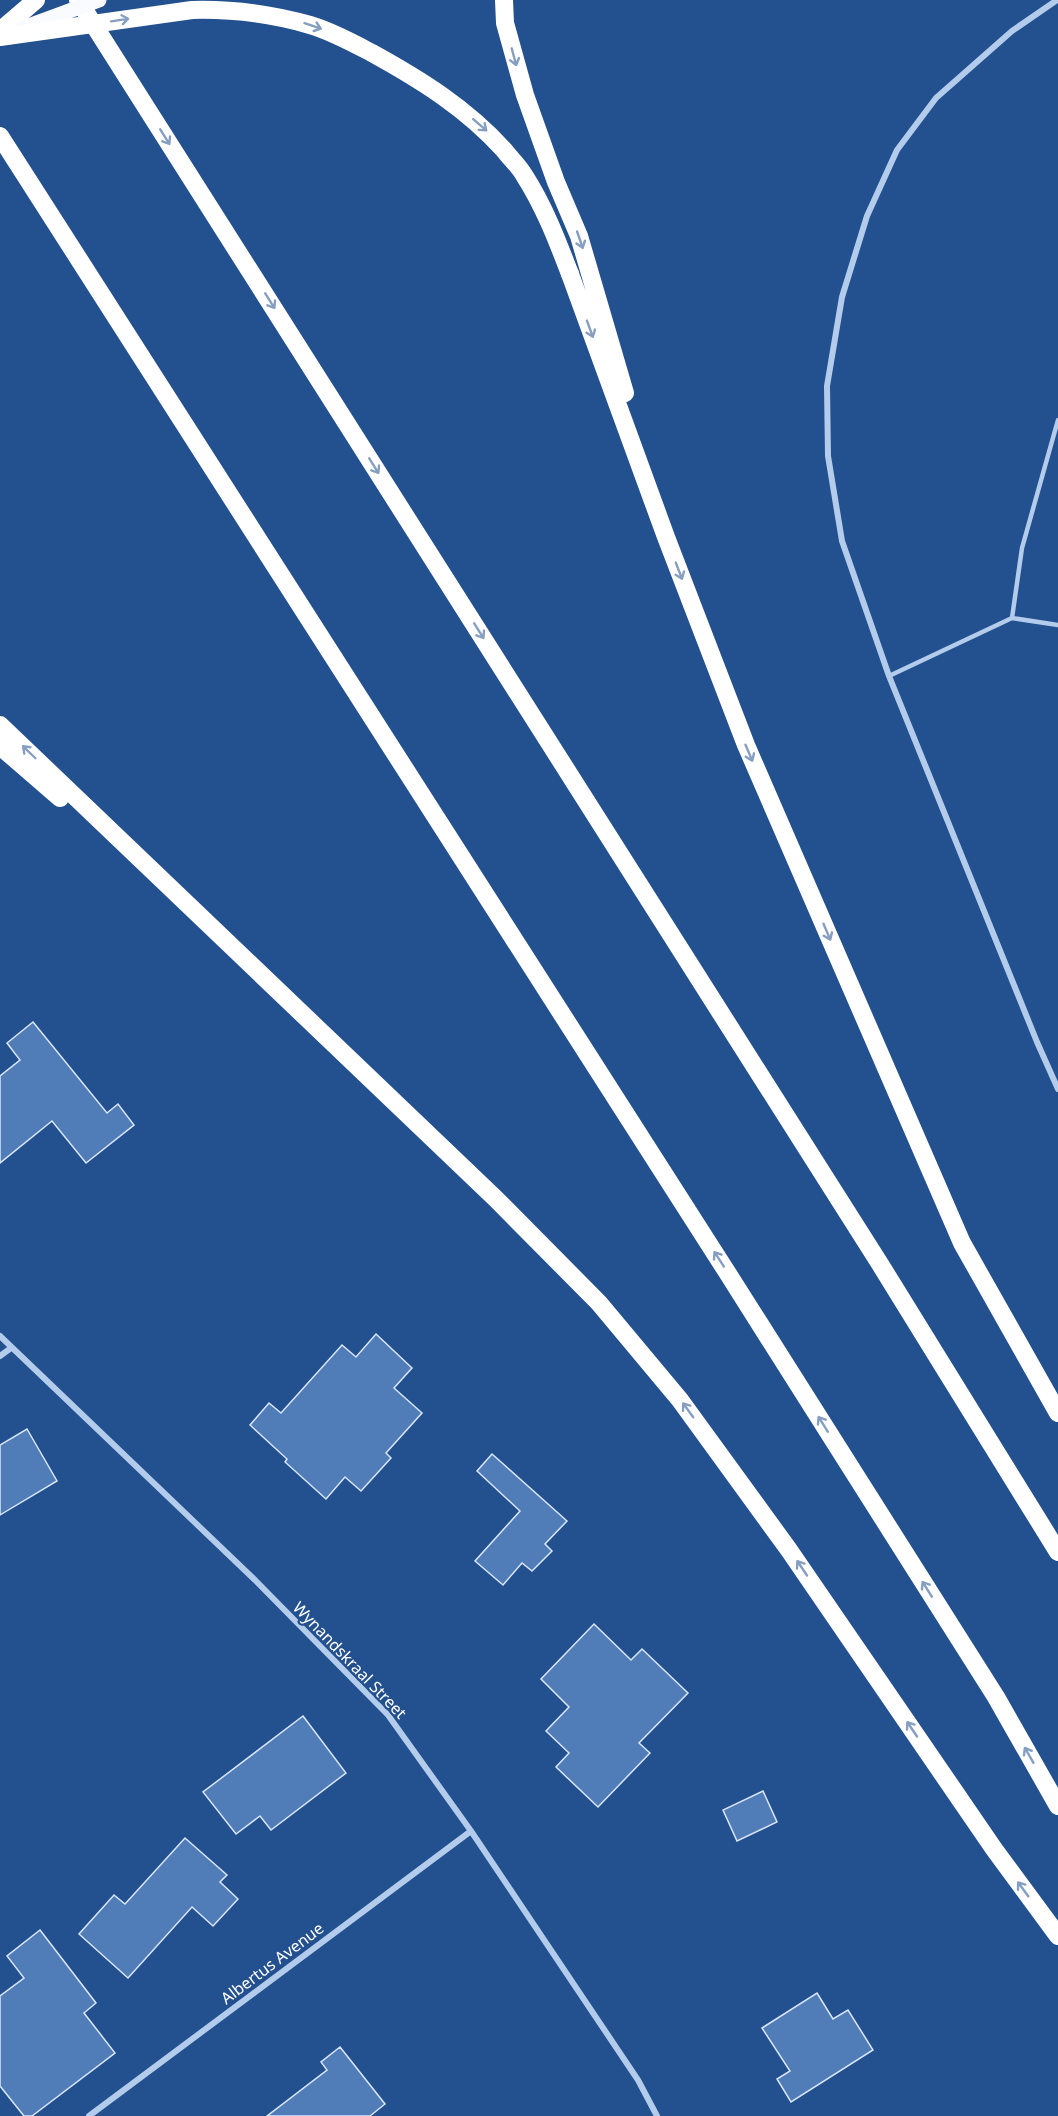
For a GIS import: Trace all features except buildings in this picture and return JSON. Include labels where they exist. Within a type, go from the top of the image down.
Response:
[{"type":"highway","points":[[0,31],[36,0]]},
{"type":"highway","points":[[78,0],[880,1264],[1058,1552]]},
{"type":"highway","points":[[504,0],[505,23],[525,95],[556,182],[579,236],[666,537]]},
{"type":"highway","points":[[0,36],[192,10],[250,13],[312,25],[356,45],[419,79],[447,98],[484,128],[523,173],[546,213],[570,274],[666,537],[746,746],[962,1243],[1058,1413]]},
{"type":"highway","points":[[0,136],[996,1696],[1058,1806]]},
{"type":"highway","points":[[0,725],[496,1198],[599,1303],[680,1400],[782,1540],[994,1849],[1058,1936]]},
{"type":"highway","points":[[0,746],[223,938]]},
{"type":"main road","points":[[0,36],[99,0]]},
{"type":"street","points":[[1057,0],[1012,31],[936,98],[897,150],[867,216],[842,297],[827,386],[828,456],[842,541],[888,676],[1058,1089]]},
{"type":"street","name":"Wynandskraal Street","points":[[0,1336],[255,1580],[388,1715],[471,1831],[638,2080],[657,2116]]},
{"type":"street","points":[[0,1356],[11,1348]]},
{"type":"street","name":"Albertus Avenue","points":[[89,2116],[471,1831]]},
{"type":"lane","points":[[1012,618],[1022,548],[1058,420]]},
{"type":"lane","points":[[888,676],[1012,618],[1058,625]]}]
